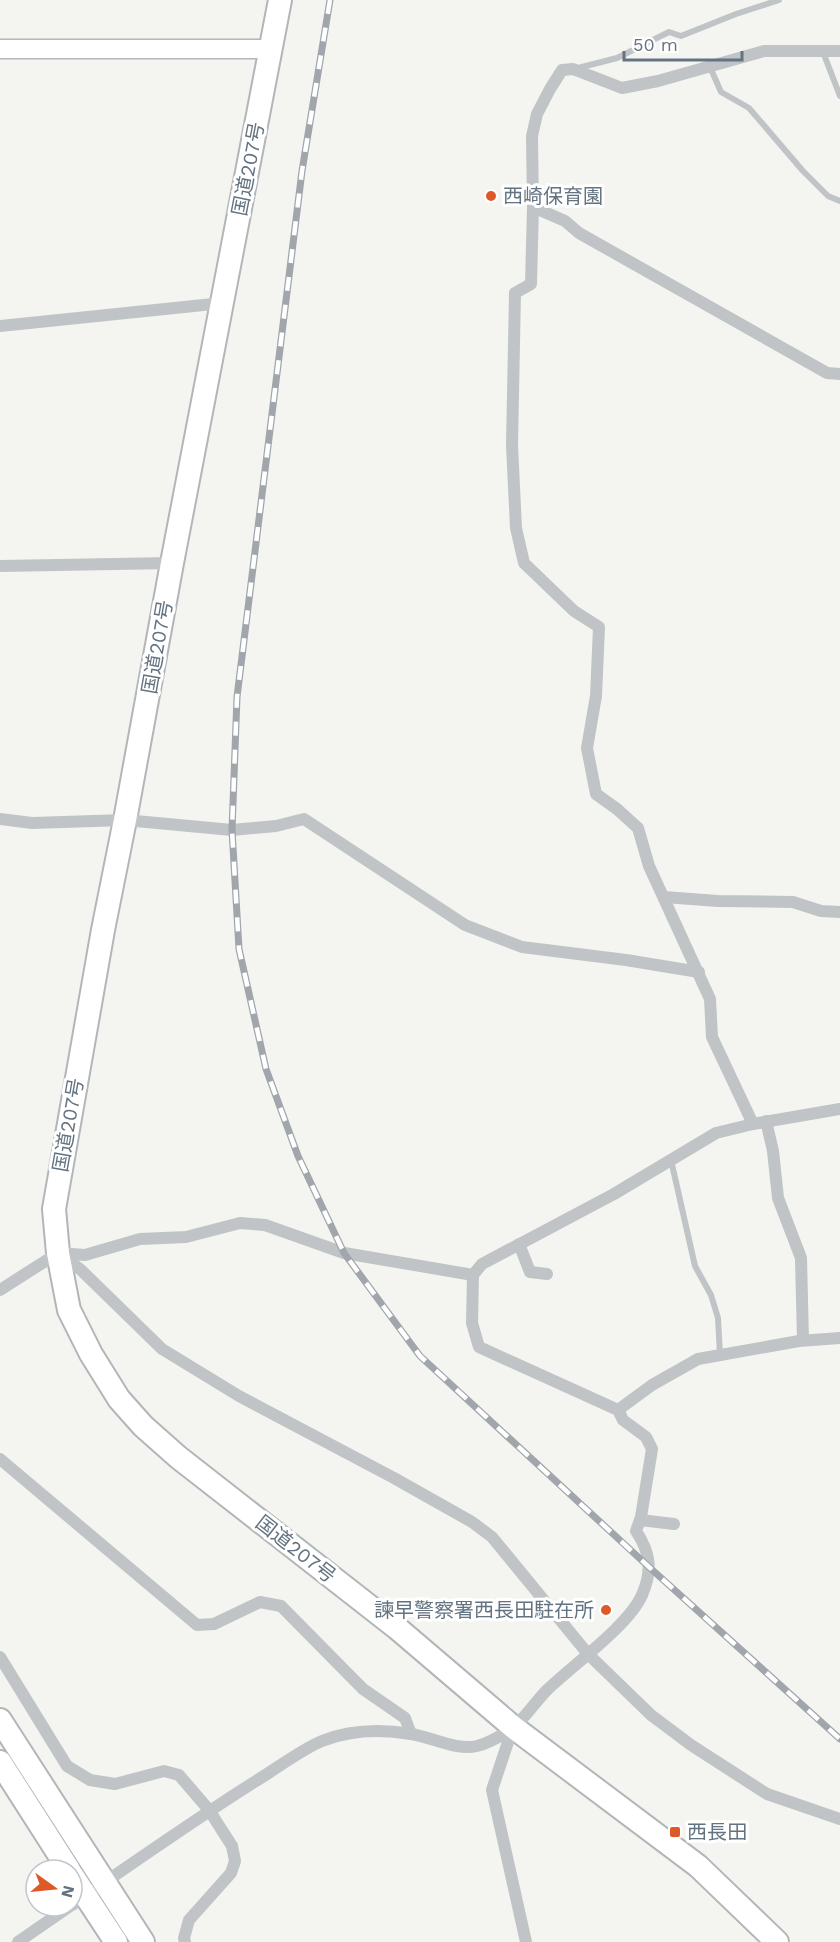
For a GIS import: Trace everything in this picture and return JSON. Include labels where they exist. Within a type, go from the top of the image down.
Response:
[{"type":"highway","name":"国道207号","points":[[280,0],[103,930],[54,1209],[58,1253],[69,1310],[86,1345],[119,1399],[143,1426],[178,1457],[397,1628],[513,1727],[698,1866],[777,1942]]},
{"type":"highway","points":[[0,1720],[65,1858]]},
{"type":"highway","points":[[0,1762],[61,1858]]},
{"type":"highway","points":[[84,1898],[116,1942]]},
{"type":"highway","points":[[84,1898],[143,1942]]},
{"type":"street","points":[[0,49],[271,49]]},
{"type":"street","points":[[753,1124],[712,1037],[710,999],[649,866],[638,828],[617,809],[596,795],[587,748],[596,696],[599,627],[574,610],[524,563],[516,528],[512,445],[515,293],[531,284],[532,136],[537,114],[562,70],[573,69],[622,88],[658,81],[764,51],[840,51]]},
{"type":"street","points":[[533,207],[565,221],[579,233],[826,373],[840,374]]},
{"type":"street","points":[[0,326],[223,303]]},
{"type":"street","points":[[0,566],[172,563]]},
{"type":"street","points":[[0,819],[32,823],[125,820],[232,830],[276,826],[304,819],[465,925],[522,946],[699,972]]},
{"type":"street","points":[[664,897],[718,901],[793,902],[821,911],[840,912]]},
{"type":"street","points":[[84,1896],[209,1810],[320,1742],[348,1733],[375,1731],[411,1734],[457,1746],[476,1746],[513,1727],[562,1676],[633,1611],[642,1596],[649,1567],[649,1553],[636,1531],[640,1520],[652,1449],[646,1437],[623,1420],[618,1410],[479,1347],[472,1323],[473,1275],[482,1264],[614,1194],[716,1133],[766,1121],[840,1109]]},
{"type":"street","points":[[766,1121],[773,1151],[778,1198],[801,1258],[803,1340]]},
{"type":"street","points":[[0,1290],[58,1253],[85,1255],[140,1239],[186,1237],[240,1223],[265,1225],[344,1253],[473,1275]]},
{"type":"street","points":[[519,1244],[530,1272],[547,1274]]},
{"type":"street","points":[[58,1253],[81,1270],[162,1349],[249,1402],[472,1522],[492,1537],[588,1654],[651,1715],[691,1745],[767,1794],[840,1819]]},
{"type":"street","points":[[618,1410],[652,1385],[698,1359],[803,1340],[840,1338]]},
{"type":"street","points":[[0,1459],[197,1625],[214,1624],[260,1602],[281,1606],[363,1689],[405,1718],[411,1734]]},
{"type":"street","points":[[640,1520],[674,1524]]},
{"type":"street","points":[[0,1657],[67,1766],[90,1780],[115,1784],[164,1771],[179,1775],[209,1810],[232,1846],[235,1861],[231,1873],[189,1920],[185,1942]]},
{"type":"street","points":[[513,1727],[492,1790],[526,1942]]},
{"type":"street","points":[[18,1942],[53,1918]]},
{"type":"lane","points":[[573,69],[617,58],[669,32],[681,36],[779,0]]},
{"type":"lane","points":[[823,52],[840,96]]},
{"type":"lane","points":[[709,66],[722,92],[749,108],[803,171],[828,196],[840,201]]},
{"type":"lane","points":[[671,1160],[695,1266],[711,1295],[718,1318],[720,1355]]},
{"type":"railway","points":[[330,0],[302,171],[237,697],[232,830],[239,949],[266,1069],[298,1156],[344,1253],[420,1356],[840,1739]]},
{"type":"place","name":"西崎保育園","points":[[491,196]]},
{"type":"place","name":"諫早警察署西長田駐在所","points":[[606,1610]]},
{"type":"place","name":"西長田","points":[[675,1832]]}]
